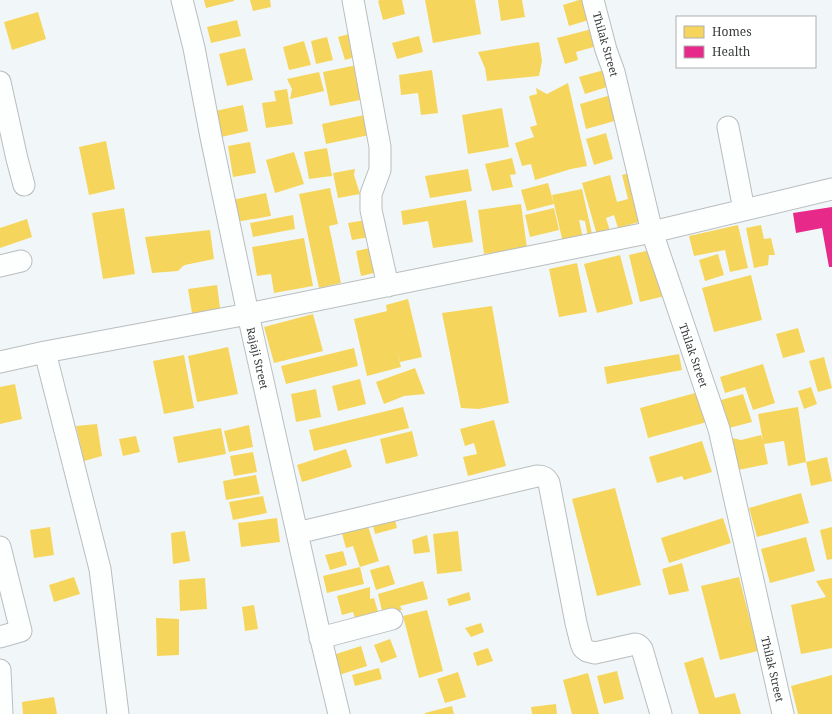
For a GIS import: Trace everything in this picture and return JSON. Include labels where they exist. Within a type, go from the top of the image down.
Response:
[{"type":"street","name":"Rajaji Street","points":[[182,0],[194,48],[248,314],[320,638],[339,714]]},
{"type":"street","points":[[353,0],[380,147],[380,170],[371,194],[371,210],[388,286]]},
{"type":"street","name":"Thilak Street","points":[[593,0],[606,50],[614,72],[652,232],[719,429],[783,714]]},
{"type":"street","points":[[0,82],[24,185]]},
{"type":"street","points":[[728,127],[744,210]]},
{"type":"street","points":[[0,362],[45,352],[248,314],[652,232],[832,189]]},
{"type":"street","points":[[0,266],[21,261]]},
{"type":"street","points":[[45,352],[100,570],[118,714]]},
{"type":"street","points":[[297,533],[542,476],[547,479],[549,483],[576,623],[583,648],[588,651],[596,652],[634,644],[640,646],[661,714]]},
{"type":"street","points":[[0,547],[21,631],[0,637]]},
{"type":"street","points":[[320,638],[392,619]]},
{"type":"street","points":[[0,670],[2,714]]},
{"type":"building: Homes","points":[[204,0],[234,0],[234,1],[206,8]]},
{"type":"building: Homes","points":[[250,0],[270,0],[271,7],[253,11]]},
{"type":"building: Homes","points":[[402,0],[405,14],[383,20],[378,1]]},
{"type":"building: Homes","points":[[425,0],[475,0],[481,34],[433,43]]},
{"type":"building: Homes","points":[[498,0],[522,0],[525,17],[501,21]]},
{"type":"building: Homes","points":[[579,0],[587,0],[592,19],[569,26],[563,5]]},
{"type":"building: Homes","points":[[38,12],[46,39],[12,50],[4,22]]},
{"type":"building: Homes","points":[[237,20],[241,36],[211,43],[207,27]]},
{"type":"building: Homes","points":[[592,29],[597,46],[576,52],[578,60],[565,64],[557,38]]},
{"type":"building: Homes","points":[[356,32],[362,55],[345,60],[338,37]]},
{"type":"building: Homes","points":[[419,36],[423,52],[397,59],[392,43]]},
{"type":"building: Homes","points":[[327,37],[333,60],[316,64],[311,41]]},
{"type":"building: Homes","points":[[304,41],[311,65],[289,70],[283,47]]},
{"type":"building: Homes","points":[[539,42],[542,61],[539,76],[487,81],[485,68],[478,52]]},
{"type":"building: Homes","points":[[245,48],[253,80],[227,86],[219,54]]},
{"type":"building: Homes","points":[[362,64],[370,98],[330,106],[323,72]]},
{"type":"building: Homes","points":[[432,70],[438,113],[421,115],[418,93],[401,95],[399,75]]},
{"type":"building: Homes","points":[[604,70],[610,86],[585,94],[579,77]]},
{"type":"building: Homes","points":[[319,72],[324,91],[290,99],[292,89],[287,79]]},
{"type":"building: Homes","points":[[568,83],[587,166],[571,169],[535,180],[531,164],[522,166],[515,143],[534,137],[530,127],[537,125],[529,96],[537,94],[536,88],[547,94]]},
{"type":"building: Homes","points":[[287,89],[293,124],[266,128],[262,103],[276,101],[274,91]]},
{"type":"building: Homes","points":[[611,95],[618,120],[586,129],[580,104]]},
{"type":"building: Homes","points":[[243,105],[248,131],[221,137],[215,111]]},
{"type":"building: Homes","points":[[502,108],[509,147],[468,154],[462,115]]},
{"type":"building: Homes","points":[[369,114],[374,134],[326,144],[322,124]]},
{"type":"building: Homes","points":[[606,133],[613,159],[594,165],[586,139]]},
{"type":"building: Homes","points":[[106,141],[115,189],[89,195],[79,147]]},
{"type":"building: Homes","points":[[250,142],[256,173],[233,177],[228,146]]},
{"type":"building: Homes","points":[[327,148],[332,176],[309,179],[304,152]]},
{"type":"building: Homes","points":[[294,152],[304,184],[275,193],[266,160]]},
{"type":"building: Homes","points":[[512,158],[516,174],[510,175],[513,187],[492,191],[485,164]]},
{"type":"building: Homes","points":[[355,169],[354,175],[360,194],[338,198],[333,173]]},
{"type":"building: Homes","points":[[468,169],[472,191],[430,198],[425,176]]},
{"type":"building: Homes","points":[[633,172],[646,220],[618,228],[614,215],[606,218],[610,231],[597,235],[582,183],[610,175],[617,202],[628,199],[622,175]]},
{"type":"building: Homes","points":[[548,183],[554,204],[527,211],[521,190]]},
{"type":"building: Homes","points":[[330,188],[338,224],[329,226],[341,283],[319,288],[299,194]]},
{"type":"building: Homes","points":[[582,189],[593,238],[588,237],[585,221],[579,220],[583,238],[563,243],[552,195]]},
{"type":"building: Homes","points":[[266,193],[271,216],[236,222],[232,200]]},
{"type":"building: Homes","points":[[466,200],[473,242],[433,248],[428,221],[403,225],[401,211]]},
{"type":"building: Homes","points":[[521,204],[527,248],[484,254],[478,210]]},
{"type":"building: Homes","points":[[124,208],[135,274],[103,279],[92,213]]},
{"type":"building: Homes","points":[[554,208],[559,230],[530,237],[525,215]]},
{"type":"building: Homes","points":[[293,215],[295,229],[253,237],[250,223]]},
{"type":"building: Homes","points":[[27,219],[32,237],[0,248],[0,228]]},
{"type":"building: Homes","points":[[372,219],[375,236],[352,240],[348,223]]},
{"type":"building: Homes","points":[[738,225],[748,268],[730,272],[725,250],[694,256],[689,236]]},
{"type":"building: Homes","points":[[761,225],[764,239],[771,238],[775,255],[769,255],[768,265],[754,268],[746,228]]},
{"type":"building: Homes","points":[[210,230],[214,259],[185,265],[178,271],[152,273],[145,237]]},
{"type":"building: Homes","points":[[304,238],[313,286],[274,293],[271,274],[257,276],[252,247]]},
{"type":"building: Homes","points":[[379,246],[373,265],[374,273],[361,276],[356,251]]},
{"type":"building: Homes","points":[[654,249],[665,296],[640,302],[629,255]]},
{"type":"building: Homes","points":[[718,254],[724,275],[705,281],[699,260]]},
{"type":"building: Homes","points":[[620,255],[633,304],[597,313],[584,264]]},
{"type":"building: Homes","points":[[577,263],[587,312],[559,317],[549,269]]},
{"type":"building: Homes","points":[[751,275],[762,320],[714,332],[702,288]]},
{"type":"building: Homes","points":[[217,285],[221,315],[193,319],[188,289]]},
{"type":"building: Homes","points":[[408,299],[422,357],[400,362],[396,347],[401,367],[367,376],[354,319],[387,311],[386,305]]},
{"type":"building: Homes","points":[[492,306],[509,403],[479,409],[461,408],[442,313]]},
{"type":"building: Homes","points":[[313,314],[323,351],[274,363],[264,327]]},
{"type":"building: Homes","points":[[798,328],[805,352],[783,358],[776,334]]},
{"type":"building: Homes","points":[[228,347],[238,394],[197,402],[188,356]]},
{"type":"building: Homes","points":[[354,348],[358,366],[286,384],[281,366]]},
{"type":"building: Homes","points":[[679,354],[682,370],[607,384],[604,367]]},
{"type":"building: Homes","points":[[184,355],[194,408],[164,414],[153,361]]},
{"type":"building: Homes","points":[[824,357],[832,388],[818,392],[809,361]]},
{"type":"building: Homes","points":[[763,364],[775,403],[753,410],[745,387],[725,393],[720,377]]},
{"type":"building: Homes","points":[[415,368],[425,394],[404,396],[384,404],[376,382]]},
{"type":"building: Homes","points":[[360,379],[366,404],[338,411],[332,386]]},
{"type":"building: Homes","points":[[15,384],[22,419],[0,424],[0,387]]},
{"type":"building: Homes","points":[[811,387],[817,404],[804,409],[798,391]]},
{"type":"building: Homes","points":[[316,389],[321,417],[296,422],[291,394]]},
{"type":"building: Homes","points":[[699,392],[707,422],[648,438],[640,408]]},
{"type":"building: Homes","points":[[743,394],[752,422],[729,428],[721,400]]},
{"type":"building: Homes","points":[[403,407],[409,428],[314,451],[309,430]]},
{"type":"building: Homes","points":[[798,407],[806,462],[788,466],[784,441],[764,444],[768,464],[738,470],[732,438],[741,440],[761,435],[763,441],[758,414]]},
{"type":"building: Homes","points":[[494,420],[506,466],[468,476],[463,457],[477,454],[474,443],[465,446],[460,429]]},
{"type":"building: Homes","points":[[97,424],[102,456],[84,461],[76,426]]},
{"type":"building: Homes","points":[[249,425],[253,447],[229,452],[224,431]]},
{"type":"building: Homes","points":[[221,428],[226,454],[178,463],[173,437]]},
{"type":"building: Homes","points":[[412,431],[418,456],[386,464],[380,439]]},
{"type":"building: Homes","points":[[136,436],[140,452],[123,456],[119,439]]},
{"type":"building: Homes","points":[[702,441],[712,472],[684,480],[682,476],[657,483],[649,457]]},
{"type":"building: Homes","points":[[346,449],[352,467],[302,482],[297,465]]},
{"type":"building: Homes","points":[[253,452],[257,472],[234,476],[230,456]]},
{"type":"building: Homes","points":[[827,457],[832,481],[811,486],[806,462]]},
{"type":"building: Homes","points":[[256,475],[260,494],[226,500],[223,481]]},
{"type":"building: Homes","points":[[615,488],[641,585],[597,596],[572,499]]},
{"type":"building: Homes","points":[[801,493],[809,523],[757,537],[749,508]]},
{"type":"building: Homes","points":[[263,496],[267,513],[233,520],[229,502]]},
{"type":"building: Homes","points":[[393,512],[397,528],[375,534],[371,518]]},
{"type":"building: Homes","points":[[277,518],[280,542],[241,547],[238,523]]},
{"type":"building: Homes","points":[[723,518],[731,543],[669,563],[661,538]]},
{"type":"building: Homes","points":[[367,523],[379,561],[360,567],[353,546],[346,548],[341,530]]},
{"type":"building: Homes","points":[[50,527],[54,555],[34,558],[30,530]]},
{"type":"building: Homes","points":[[832,527],[832,559],[827,560],[820,530]]},
{"type":"building: Homes","points":[[185,531],[190,561],[173,564],[171,533]]},
{"type":"building: Homes","points":[[458,531],[462,571],[437,574],[433,534]]},
{"type":"building: Homes","points":[[427,535],[430,552],[414,554],[412,540]]},
{"type":"building: Homes","points":[[806,537],[815,571],[770,583],[761,549]]},
{"type":"building: Homes","points":[[343,551],[347,565],[330,570],[325,555]]},
{"type":"building: Homes","points":[[682,563],[689,591],[669,595],[662,569]]},
{"type":"building: Homes","points":[[389,565],[395,584],[376,590],[370,570]]},
{"type":"building: Homes","points":[[360,567],[364,584],[327,593],[323,576]]},
{"type":"building: Homes","points":[[74,577],[80,594],[54,602],[49,585]]},
{"type":"building: Homes","points":[[739,577],[758,651],[720,660],[701,586]]},
{"type":"building: Homes","points":[[205,578],[207,609],[180,611],[179,580]]},
{"type":"building: Homes","points":[[832,578],[832,648],[801,654],[791,605],[826,597],[816,581]]},
{"type":"building: Homes","points":[[423,581],[428,599],[400,606],[402,610],[383,615],[378,594]]},
{"type":"building: Homes","points":[[370,587],[370,599],[374,598],[379,615],[356,622],[353,612],[342,615],[337,596]]},
{"type":"building: Homes","points":[[469,592],[471,600],[449,606],[447,599]]},
{"type":"building: Homes","points":[[254,605],[258,629],[245,631],[242,607]]},
{"type":"building: Homes","points":[[427,610],[443,671],[419,678],[403,616]]},
{"type":"building: Homes","points":[[156,618],[179,619],[179,655],[157,656]]},
{"type":"building: Homes","points":[[481,623],[484,632],[471,637],[465,628]]},
{"type":"building: Homes","points":[[390,639],[397,657],[381,663],[374,645]]},
{"type":"building: Homes","points":[[361,646],[367,666],[339,675],[333,655]]},
{"type":"building: Homes","points":[[488,648],[493,661],[477,666],[473,653]]},
{"type":"building: Homes","points":[[703,657],[715,698],[735,693],[741,714],[699,714],[684,663]]},
{"type":"building: Homes","points":[[379,668],[382,679],[355,686],[352,675]]},
{"type":"building: Homes","points":[[617,671],[624,699],[604,704],[597,676]]},
{"type":"building: Homes","points":[[458,672],[466,697],[445,703],[437,679]]},
{"type":"building: Homes","points":[[588,673],[599,714],[572,714],[563,680]]},
{"type":"building: Homes","points":[[832,675],[832,714],[798,714],[791,686]]},
{"type":"building: Homes","points":[[54,697],[57,714],[23,714],[22,702]]},
{"type":"building: Homes","points":[[556,704],[557,714],[532,714],[531,707]]},
{"type":"building: Homes","points":[[452,706],[454,714],[425,714],[425,713]]},
{"type":"building: Health","points":[[832,207],[832,267],[829,267],[822,228],[796,233],[793,213]]}]
